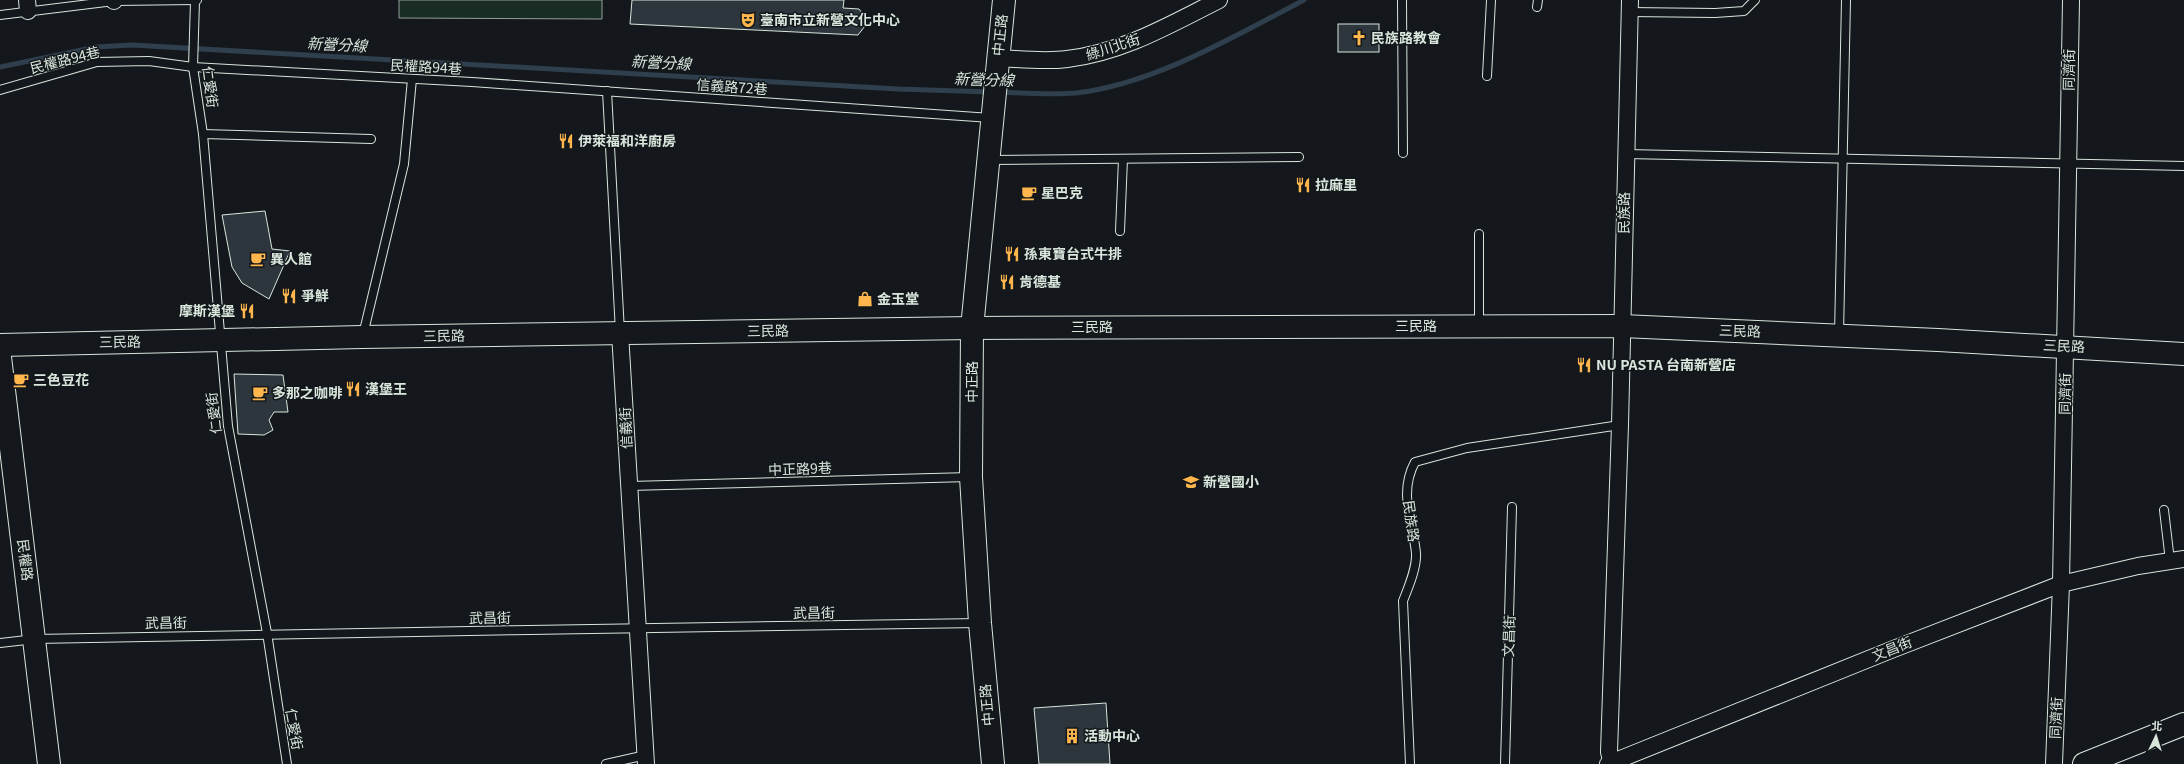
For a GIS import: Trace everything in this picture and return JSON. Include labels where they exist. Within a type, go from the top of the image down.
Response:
[{"type":"street","name":"中正路","points":[[993,764],[980,623],[971,477],[972,328],[1004,0]]},
{"type":"street","name":"綠川北街","points":[[997,63],[1067,60],[1094,55],[1128,44],[1219,0]]},
{"type":"street","name":"同濟街","points":[[2054,764],[2061,584],[2071,0]]},
{"type":"street","name":"民族路","points":[[1611,764],[1609,752],[1620,425],[1629,6]]},
{"type":"street","name":"三民路","points":[[0,345],[362,337],[972,328],[1622,326],[2066,346],[2184,354]]},
{"type":"street","name":"信義街","points":[[620,333],[646,760]]},
{"type":"street","name":"民權路","points":[[0,357],[49,764]]},
{"type":"street","name":"文昌街","points":[[1611,764],[1891,650],[2061,584],[2138,566],[2177,560]]},
{"type":"street","points":[[2084,764],[2184,724]]},
{"type":"lane","points":[[0,15],[27,5],[114,0],[196,0]]},
{"type":"lane","name":"仁愛街","points":[[196,0],[193,67],[203,134],[219,340],[228,426],[267,633],[287,764]]},
{"type":"lane","points":[[1402,0],[1403,153]]},
{"type":"lane","points":[[1488,76],[1490,0]]},
{"type":"lane","points":[[1629,6],[1715,13],[1744,11],[1755,0]]},
{"type":"lane","points":[[1839,335],[1846,0]]},
{"type":"lane","name":"民權路94巷","points":[[0,90],[97,62],[149,61],[193,67],[412,80],[472,82]]},
{"type":"lane","points":[[362,337],[404,164],[412,80]]},
{"type":"lane","name":"信義路72巷","points":[[472,82],[607,91],[992,112]]},
{"type":"lane","name":"信義街","points":[[607,91],[620,333]]},
{"type":"lane","points":[[203,134],[371,139]]},
{"type":"lane","points":[[1626,154],[2184,166]]},
{"type":"lane","points":[[988,160],[1299,157]]},
{"type":"lane","points":[[1120,231],[1123,159]]},
{"type":"lane","points":[[1479,234],[1479,326]]},
{"type":"lane","name":"民族路","points":[[1410,764],[1403,601],[1409,585],[1416,555],[1406,503],[1408,474],[1415,462],[1467,448],[1620,425]]},
{"type":"lane","name":"中正路9巷","points":[[629,486],[971,477]]},
{"type":"lane","name":"文昌街","points":[[1505,764],[1512,507]]},
{"type":"lane","points":[[2164,510],[2177,560]]},
{"type":"lane","name":"武昌街","points":[[0,643],[35,639],[267,633],[638,630],[980,623]]},
{"type":"lane","points":[[606,764],[646,760]]},
{"type":"green space","points":[[399,0],[602,0],[602,19],[399,18]]},
{"type":"building","name":"臺南市立新營文化中心","points":[[632,0],[844,0],[843,8],[859,9],[865,17],[865,26],[858,35],[630,24]]},
{"type":"building","name":"民族路教會","points":[[1338,24],[1379,24],[1379,52],[1338,52]]},
{"type":"building","name":"異人館","points":[[265,211],[272,249],[290,251],[269,299],[242,283],[232,267],[222,215]]},
{"type":"building","name":"多那之咖啡","points":[[234,374],[283,375],[288,412],[274,412],[269,420],[273,430],[264,435],[238,434]]},
{"type":"building","name":"活動中心","points":[[1106,703],[1110,764],[1039,764],[1034,708]]},
{"type":"waterway","name":"新營分線","points":[[1000,92],[1048,94],[1076,93],[1105,88],[1135,80],[1193,57],[1304,0]]},
{"type":"waterway","name":"新營分線","points":[[0,67],[96,47],[132,45],[898,89],[990,92]]},
{"type":"place","name":"臺南市立新營文化中心","points":[[748,20]]},
{"type":"place","name":"民族路教會","points":[[1359,38]]},
{"type":"place","name":"伊萊福和洋廚房","points":[[566,141]]},
{"type":"place","name":"拉麻里","points":[[1303,185]]},
{"type":"place","name":"星巴克","points":[[1029,193]]},
{"type":"place","name":"孫東寶台式牛排","points":[[1012,254]]},
{"type":"place","name":"異人館","points":[[258,259]]},
{"type":"place","name":"肯德基","points":[[1007,282]]},
{"type":"place","name":"爭鮮","points":[[289,296]]},
{"type":"place","name":"金玉堂","points":[[865,299]]},
{"type":"place","name":"摩斯漢堡","points":[[247,311]]},
{"type":"place","name":"NU PASTA 台南新營店","points":[[1584,365]]},
{"type":"place","name":"三色豆花","points":[[21,380]]},
{"type":"place","name":"漢堡王","points":[[353,389]]},
{"type":"place","name":"多那之咖啡","points":[[260,393]]},
{"type":"place","name":"新營國小","points":[[1191,482]]},
{"type":"place","name":"活動中心","points":[[1072,736]]}]
